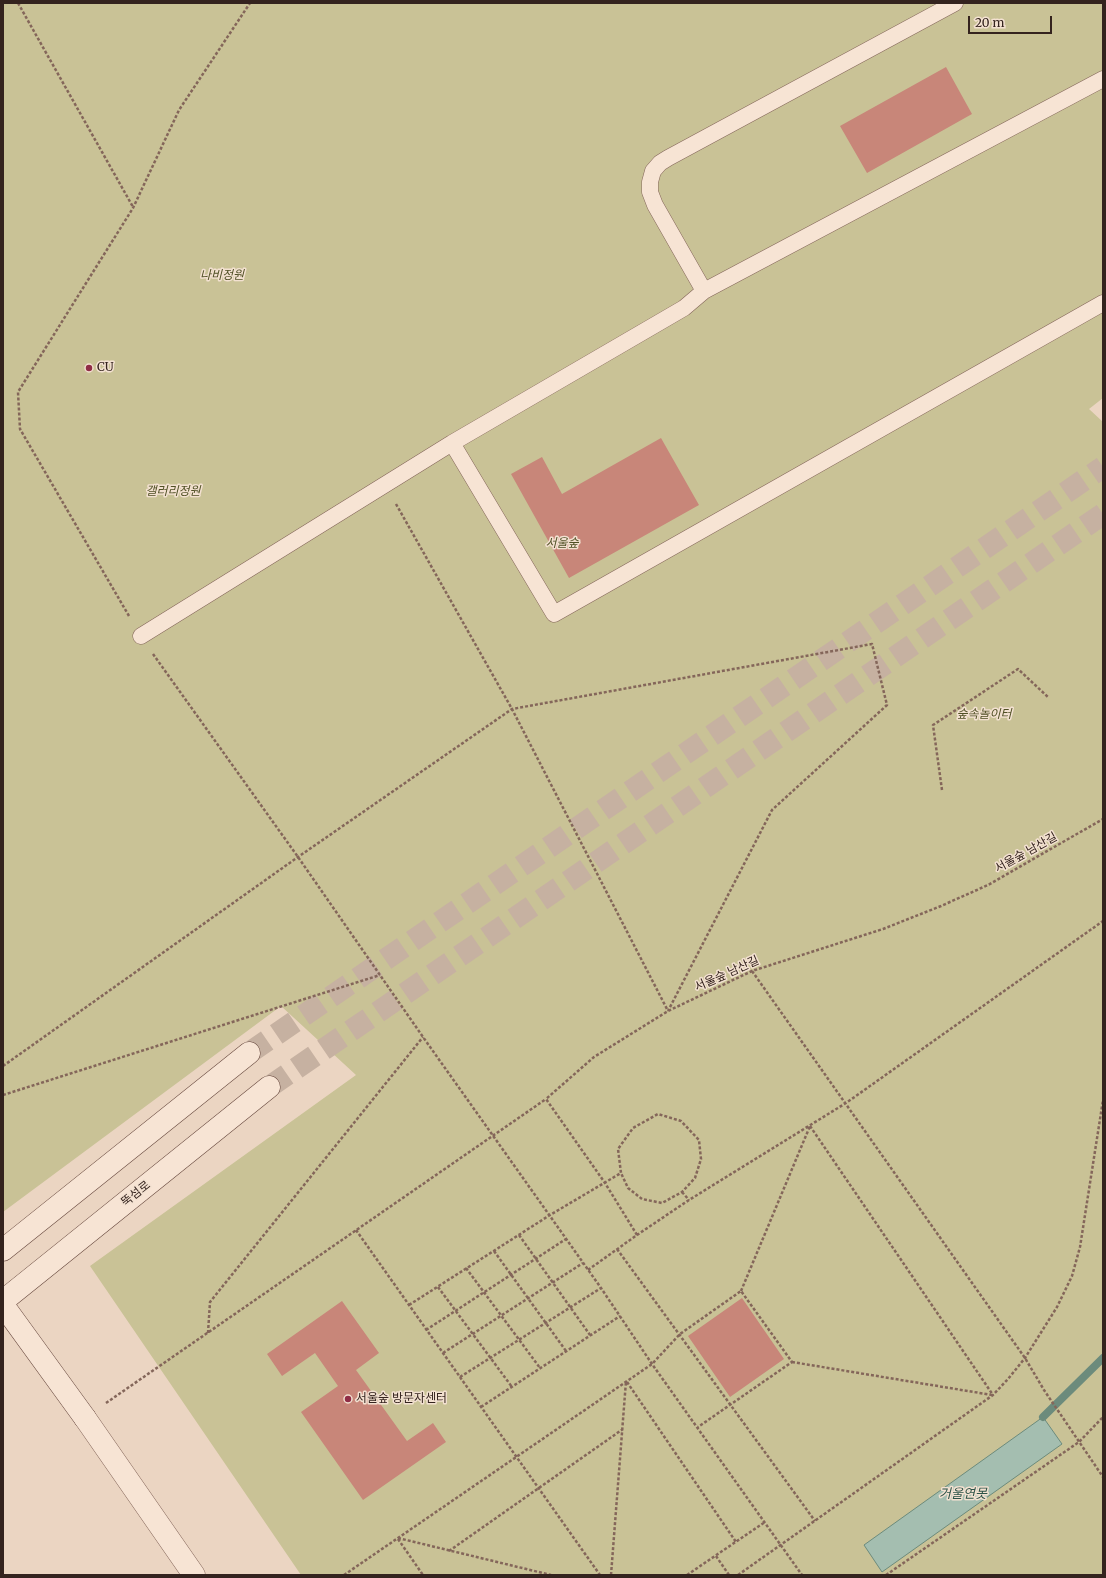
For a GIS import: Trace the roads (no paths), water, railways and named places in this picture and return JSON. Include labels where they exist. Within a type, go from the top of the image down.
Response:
[{"type":"main road","points":[[3,1250],[249,1053]]},
{"type":"main road","name":"뚝섬로","points":[[3,1301],[269,1087]]},
{"type":"main road","points":[[3,1305],[85,1418],[194,1575]]},
{"type":"lane","points":[[704,291],[655,204],[650,192],[650,182],[653,171],[660,163],[668,158],[955,3]]},
{"type":"lane","points":[[141,636],[452,443],[684,308],[704,291],[1103,79]]},
{"type":"lane","points":[[452,443],[554,614],[1103,303]]},
{"type":"water","name":"거울연못","points":[[1043,1417],[1062,1444],[882,1572],[864,1545]]},
{"type":"waterway","points":[[1043,1417],[1103,1358]]},
{"type":"tunnel","points":[[249,1053],[1103,467]]},
{"type":"tunnel","points":[[269,1087],[1103,514]]},
{"type":"place","name":"CU","points":[[89,368]]},
{"type":"place","name":"서울숲 방문자센터","points":[[348,1399]]},
{"type":"park label","name":"나비정원","points":[[222,276]]},
{"type":"park label","name":"갤러리정원","points":[[173,492]]},
{"type":"park label","name":"서울숲","points":[[562,544]]},
{"type":"park label","name":"숲속놀이터","points":[[984,715]]}]
